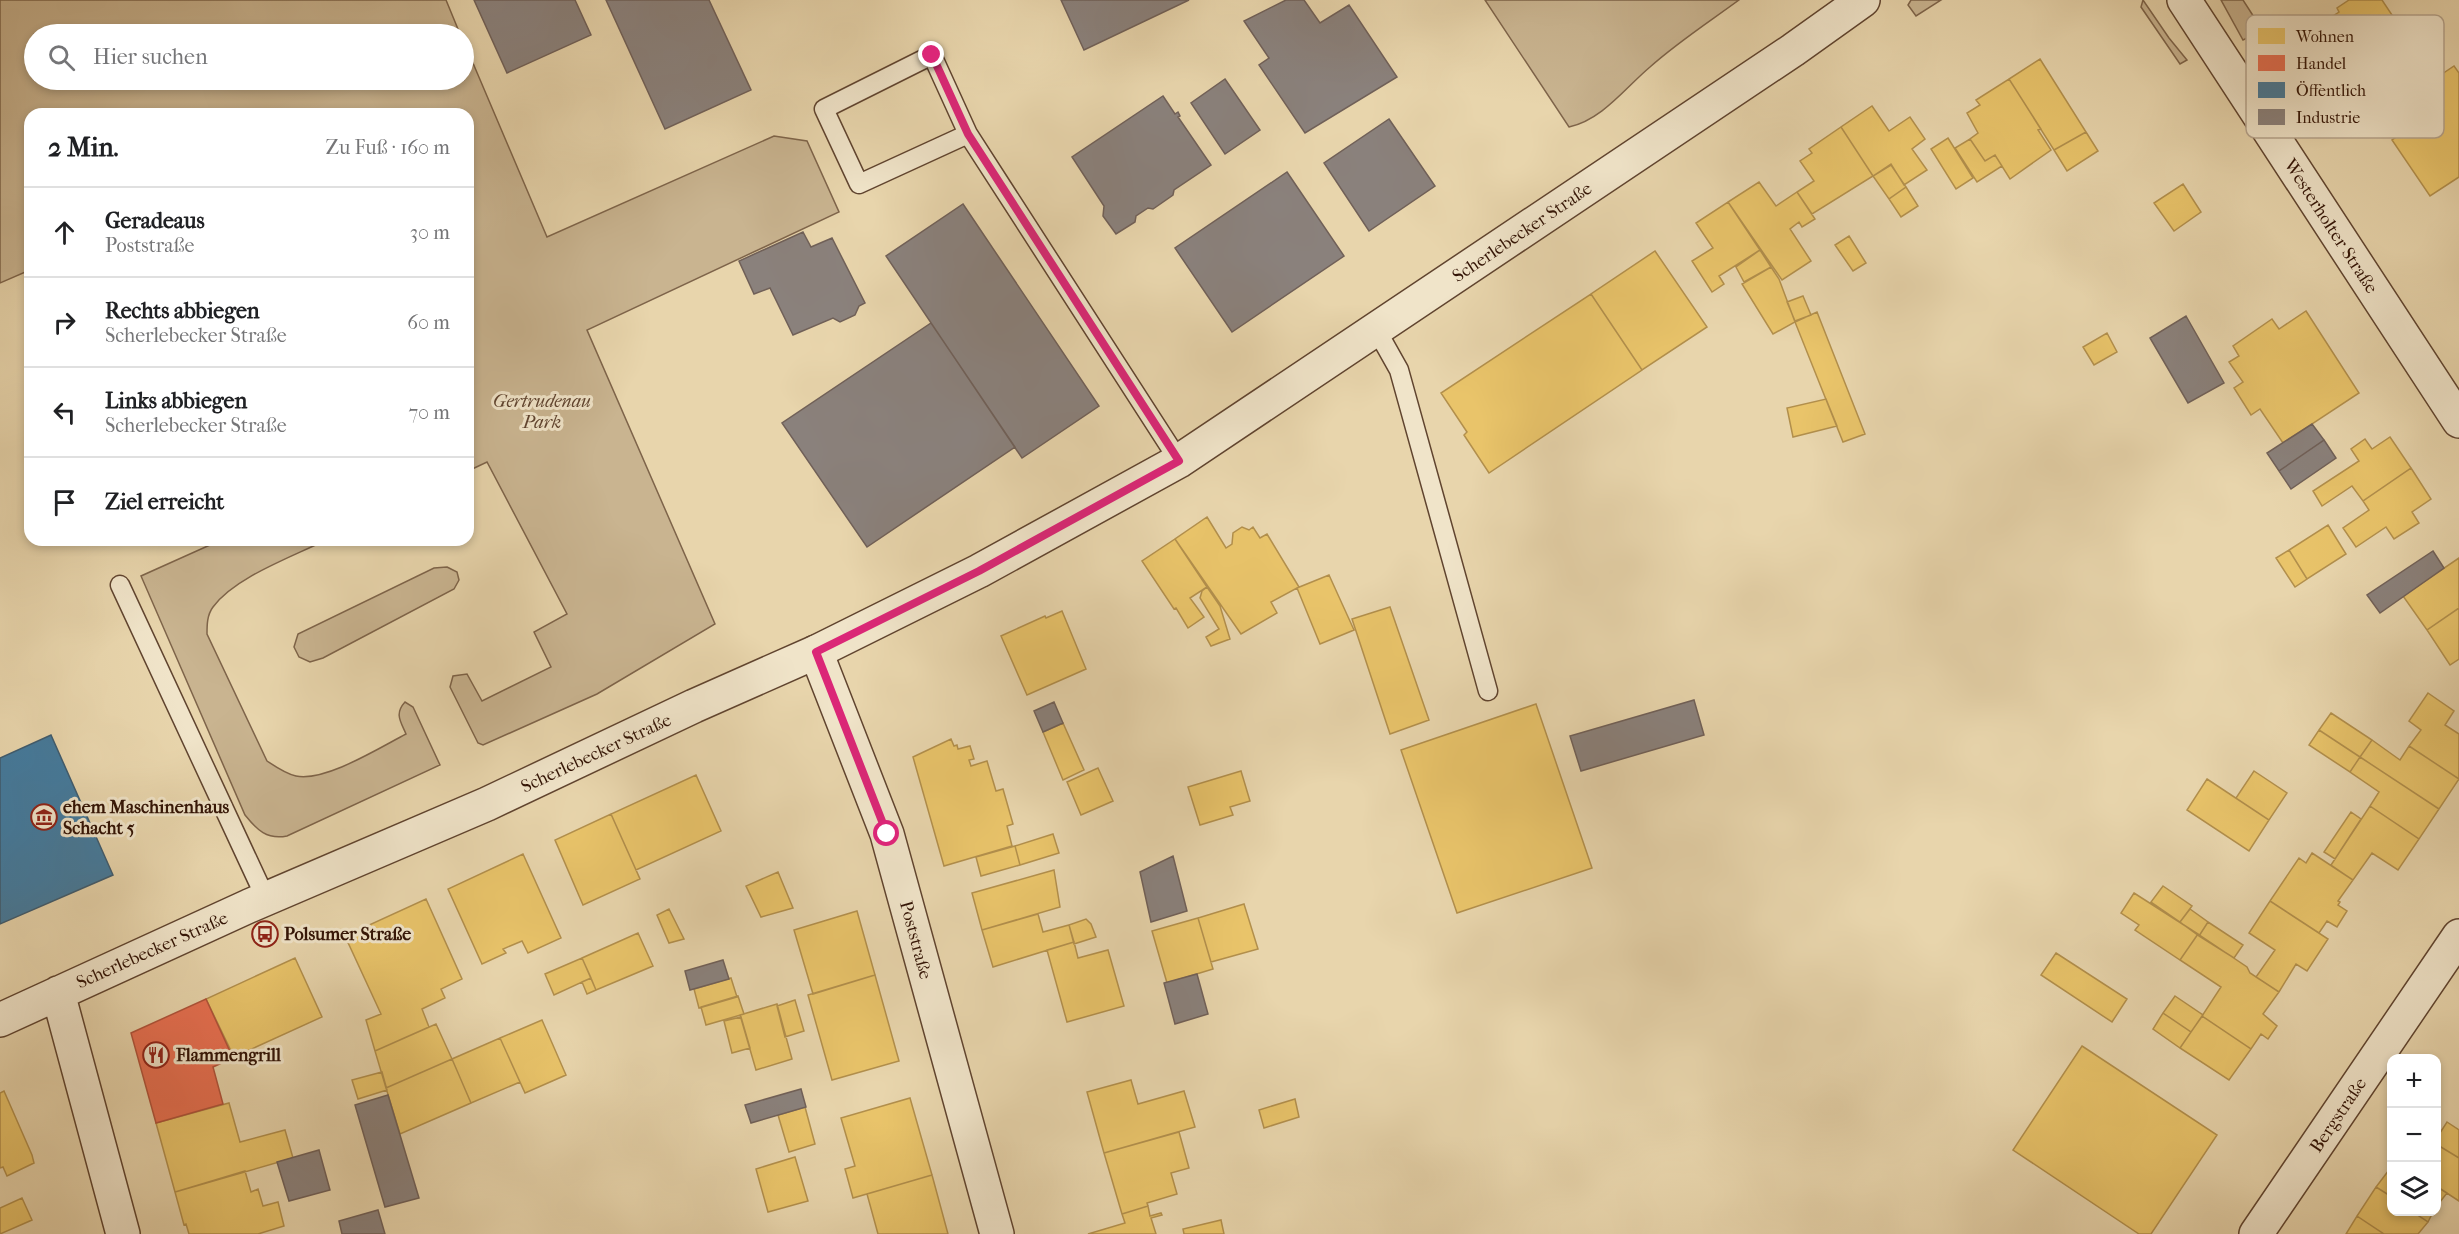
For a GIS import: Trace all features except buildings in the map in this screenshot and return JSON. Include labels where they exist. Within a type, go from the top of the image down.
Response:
[{"type":"street","name":"Scherlebecker Straße","points":[[0,1020],[266,898],[487,804],[694,706],[816,652],[979,571],[1179,461],[1793,50],[1863,0]]},
{"type":"street","name":"Westerholter Straße","points":[[2184,0],[2246,95]]},
{"type":"street","name":"Westerholter Straße","points":[[2274,138],[2459,421]]},
{"type":"street","name":"Poststraße","points":[[816,652],[887,834],[998,1234]]},
{"type":"street","name":"Bergstraße","points":[[2256,1234],[2459,936]]},
{"type":"street","points":[[58,993],[123,1234]]},
{"type":"lane","points":[[968,134],[859,184],[824,109],[932,55],[968,134],[1179,461]]},
{"type":"lane","points":[[1376,329],[1399,370],[1488,691]]},
{"type":"lane","points":[[120,585],[266,898]]},
{"type":"green space","name":"Gertrudenau Park","points":[[0,0],[446,0],[456,24],[24,24],[24,90],[474,90],[474,65],[547,237],[774,136],[807,141],[839,212],[587,330],[715,624],[597,694],[483,745],[478,743],[450,687],[453,676],[467,674],[482,701],[551,667],[534,632],[567,614],[487,462],[474,468],[474,108],[24,108],[24,273],[0,283]]},
{"type":"green space","points":[[1485,0],[1739,0],[1661,58],[1603,110],[1592,118],[1569,127]]},
{"type":"green space","points":[[1911,0],[1941,0],[1916,16],[1908,5]]},
{"type":"green space","points":[[2143,0],[2187,60],[2180,64],[2141,7]]},
{"type":"green space","points":[[2221,0],[2243,0],[2253,15],[2246,15],[2246,39],[2243,40]]},
{"type":"green space","points":[[208,546],[313,546],[235,586],[213,607],[208,617],[207,634],[267,761],[296,776],[322,774],[336,769],[406,734],[399,714],[405,702],[413,707],[440,765],[287,836],[274,837],[263,833],[245,815],[141,576]]},
{"type":"green space","points":[[447,567],[457,572],[459,580],[454,589],[323,658],[310,662],[299,657],[294,647],[298,634],[434,568]]},
{"type":"place","name":"ehem Maschinenhaus Schacht 5","points":[[44,817]]},
{"type":"place","name":"Polsumer Straße","points":[[265,934]]},
{"type":"place","name":"Flammengrill","points":[[156,1055]]},
{"type":"route","points":[[887,834],[816,652],[979,571],[1179,461],[968,134],[932,55]]}]
